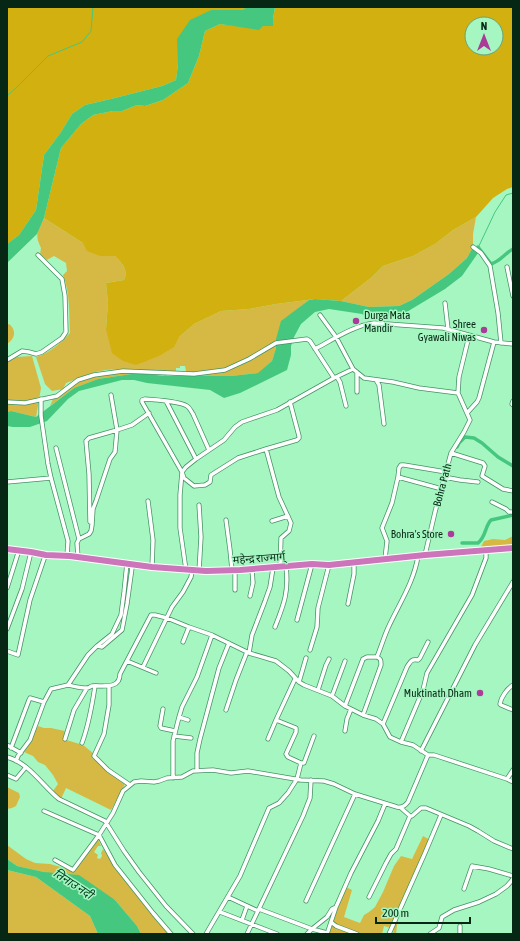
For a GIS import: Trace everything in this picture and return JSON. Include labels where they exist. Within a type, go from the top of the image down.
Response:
[{"type":"highway","name":"महेन्द्र राज्मार्ग्","points":[[7,549],[46,555],[78,557],[152,567],[199,571],[273,568],[312,564],[329,565],[513,548]]},
{"type":"street","points":[[473,247],[482,253],[490,266],[502,343]]},
{"type":"street","points":[[7,360],[22,351],[36,354],[42,352],[62,338],[66,332],[66,296],[62,279],[38,255]]},
{"type":"street","points":[[507,267],[513,296]]},
{"type":"street","points":[[445,303],[448,330]]},
{"type":"street","points":[[320,315],[336,337],[355,371],[364,378],[393,382],[419,388],[458,393]]},
{"type":"street","points":[[315,349],[336,337],[374,323],[443,328],[494,342],[513,344]]},
{"type":"street","points":[[469,336],[459,378],[458,393],[467,413],[479,398],[494,342]]},
{"type":"street","points":[[7,402],[24,403],[57,396],[78,380],[94,374],[123,371],[194,374],[225,370],[250,359],[276,343],[307,339],[340,382],[346,406]]},
{"type":"street","points":[[143,667],[172,607],[191,576],[180,528],[182,472],[196,459],[224,440],[235,426],[242,422],[278,410],[336,377],[355,371]]},
{"type":"street","points":[[355,371],[357,392]]},
{"type":"street","points":[[376,380],[379,385],[384,424]]},
{"type":"street","points":[[79,540],[91,531],[93,509],[110,459],[115,452],[117,430],[111,395]]},
{"type":"street","points":[[41,399],[41,416],[51,478],[68,541],[67,556]]},
{"type":"street","points":[[209,450],[190,408],[186,405],[166,401],[142,400],[184,478],[194,486],[205,485],[210,482],[211,476],[238,458],[298,440],[299,438],[290,402]]},
{"type":"street","points":[[166,401],[196,459]]},
{"type":"street","points":[[513,401],[513,405]]},
{"type":"street","points":[[91,531],[86,441],[89,438],[132,425],[149,413]]},
{"type":"street","name":"Bohra Path","points":[[425,555],[451,453],[470,420],[467,413]]},
{"type":"street","points":[[56,448],[79,540],[77,542],[78,557]]},
{"type":"street","points":[[266,449],[279,496],[291,523],[289,531],[281,538],[283,567],[288,579],[284,603],[275,627]]},
{"type":"street","points":[[451,453],[483,463],[485,466],[482,476],[503,489],[513,491]]},
{"type":"street","points":[[385,559],[387,541],[382,528],[392,503],[399,468],[401,465],[445,474],[460,480],[478,482]]},
{"type":"street","points":[[7,482],[51,478]]},
{"type":"street","points":[[398,478],[442,489]]},
{"type":"street","points":[[148,501],[153,540],[152,567]]},
{"type":"street","points":[[492,502],[506,508],[509,512],[513,512]]},
{"type":"street","points":[[199,505],[201,537],[199,571]]},
{"type":"street","points":[[272,521],[288,516]]},
{"type":"street","points":[[226,520],[235,590]]},
{"type":"street","points":[[7,588],[19,550]]},
{"type":"street","points":[[402,742],[423,690],[427,673],[472,594],[486,558],[486,550]]},
{"type":"street","points":[[7,629],[22,588],[31,552]]},
{"type":"street","points":[[7,652],[18,655],[30,600],[46,555]]},
{"type":"street","points":[[377,657],[412,577],[418,556]]},
{"type":"street","points":[[348,604],[354,574],[354,562]]},
{"type":"street","points":[[68,685],[88,655],[112,634],[121,615],[126,563]]},
{"type":"street","points":[[97,646],[102,647],[122,630],[132,573],[132,568],[126,563]]},
{"type":"street","points":[[297,620],[312,564]]},
{"type":"street","points":[[310,650],[317,627],[318,608],[329,565]]},
{"type":"street","points":[[226,710],[236,680],[248,652],[252,635],[266,601],[273,568]]},
{"type":"street","points":[[250,596],[253,583],[252,569]]},
{"type":"street","points":[[422,751],[475,645],[513,582]]},
{"type":"street","points":[[508,590],[513,592]]},
{"type":"street","points":[[16,761],[30,740],[44,702],[51,689],[68,685],[87,688],[92,686],[113,685],[120,678],[120,674],[152,615],[156,615],[212,635],[248,652],[276,661],[304,685],[332,696],[345,706],[363,715],[376,719],[383,724],[390,737],[413,745],[428,755],[434,755],[513,782]]},
{"type":"street","points":[[183,642],[189,627]]},
{"type":"street","points":[[173,778],[173,741],[175,731],[182,707],[197,677],[212,635]]},
{"type":"street","points":[[383,724],[407,667],[412,660],[418,660],[420,658],[428,642]]},
{"type":"street","points":[[197,771],[197,754],[202,731],[219,668],[229,643]]},
{"type":"street","points":[[345,706],[363,659],[367,657],[377,657],[380,659],[381,665],[363,715]]},
{"type":"street","points":[[268,739],[306,658]]},
{"type":"street","points":[[318,690],[329,659]]},
{"type":"street","points":[[127,661],[156,673]]},
{"type":"street","points":[[332,696],[345,661]]},
{"type":"street","points":[[513,685],[501,699],[500,704],[513,710]]},
{"type":"street","points":[[82,743],[92,711],[95,686]]},
{"type":"street","points":[[109,686],[109,705],[104,734],[94,756],[108,770],[130,785]]},
{"type":"street","points":[[65,739],[74,710],[87,688]]},
{"type":"street","points":[[11,748],[30,698],[44,702]]},
{"type":"street","points":[[163,709],[160,726],[161,728],[175,731]]},
{"type":"street","points":[[345,731],[347,719],[351,709]]},
{"type":"street","points":[[179,717],[188,720]]},
{"type":"street","points":[[276,720],[296,728],[296,732],[286,754],[288,757],[301,763]]},
{"type":"street","points":[[174,736],[191,738]]},
{"type":"street","points":[[206,934],[240,876],[269,808],[279,804],[297,779],[301,763],[304,763],[314,736]]},
{"type":"street","points":[[7,745],[21,753]]},
{"type":"street","points":[[401,808],[408,802],[428,755]]},
{"type":"street","points":[[7,757],[26,767],[59,799],[106,821],[139,872],[166,906],[193,934]]},
{"type":"street","points":[[7,775],[16,779],[26,767]]},
{"type":"street","points":[[55,860],[73,870],[107,823],[123,791],[134,782],[154,782],[167,778],[182,777],[193,771],[213,770],[231,773],[248,771],[297,779],[324,781],[334,784],[354,794],[401,808],[410,816]]},
{"type":"street","points":[[507,779],[513,770]]},
{"type":"street","points":[[248,934],[303,816],[310,798],[311,780]]},
{"type":"street","points":[[306,901],[354,794]]},
{"type":"street","points":[[228,897],[258,910],[327,933],[336,907],[351,873],[378,821],[385,804]]},
{"type":"street","points":[[370,897],[386,863],[396,848],[410,816],[421,808],[426,808],[441,814],[513,849]]},
{"type":"street","points":[[44,811],[98,835],[115,865],[171,934]]},
{"type":"street","points":[[389,934],[441,814]]},
{"type":"street","points":[[464,889],[472,866],[513,876]]},
{"type":"street","points":[[430,934],[438,928],[442,917],[454,910],[479,902],[496,894],[513,880]]},
{"type":"street","points":[[242,920],[247,906]]},
{"type":"street","points":[[307,934],[312,928],[328,916],[332,909],[336,907]]},
{"type":"street","points":[[220,912],[277,934]]},
{"type":"street","points":[[331,922],[336,926],[357,934]]},
{"type":"street","points":[[460,926],[460,934]]},
{"type":"shaded area","points":[[7,7],[247,7],[242,10],[211,10],[178,39],[178,64],[176,80],[162,86],[85,105],[72,114],[44,155],[36,210],[19,235],[7,244]]},
{"type":"shaded area","points":[[275,7],[513,7],[513,187],[493,198],[476,217],[453,230],[435,244],[413,256],[383,266],[372,277],[341,301],[315,299],[249,309],[221,311],[194,324],[179,337],[174,347],[159,356],[136,365],[123,361],[112,353],[106,329],[108,303],[106,283],[124,280],[126,273],[124,267],[115,256],[100,256],[87,251],[83,243],[44,218],[61,148],[81,124],[93,115],[113,111],[122,111],[137,105],[145,106],[163,100],[188,83],[199,56],[205,31],[220,24],[238,26],[273,26]]},
{"type":"shaded area","points":[[476,217],[473,234],[473,247],[467,258],[449,274],[412,300],[399,306],[369,307],[341,301],[372,277],[383,266],[413,256],[435,244],[453,230]]},
{"type":"shaded area","points":[[44,218],[83,243],[100,256],[115,256],[124,267],[126,273],[124,280],[106,283],[108,303],[106,329],[179,337],[194,324],[221,311],[249,309],[315,299],[309,300],[300,307],[276,343],[272,361],[259,373],[231,376],[193,376],[186,371],[185,366],[180,366],[180,368],[176,368],[176,372],[165,376],[135,370],[118,369],[89,374],[66,383],[63,389],[52,391],[45,384],[36,357],[59,344],[70,333],[69,310],[67,288],[63,275],[67,271],[66,263],[54,256],[47,260],[40,254],[41,248],[37,236]]},
{"type":"shaded area","points":[[9,324],[12,326],[14,334],[12,340],[7,344],[7,325]]},
{"type":"shaded area","points":[[32,356],[41,388],[36,417],[11,411],[7,412],[7,362],[17,357]]},
{"type":"shaded area","points":[[127,372],[138,373],[98,379],[74,388],[50,406],[53,399],[82,380],[92,376]]},
{"type":"shaded area","points":[[513,536],[513,547],[480,549],[484,541],[493,539],[505,540]]},
{"type":"shaded area","points":[[38,726],[65,731],[63,739],[83,745],[93,753],[92,758],[125,784],[111,810],[66,788],[61,799],[53,791],[58,784],[53,775],[45,765],[38,762],[33,756],[24,752]]},
{"type":"shaded area","points":[[7,787],[19,793],[20,797],[16,806],[7,809]]},
{"type":"shaded area","points":[[423,836],[432,841],[398,918],[396,934],[393,934],[394,929],[384,926],[382,934],[361,934],[336,925],[332,922],[346,887],[352,890],[344,917],[360,923],[364,915],[375,907],[394,866],[401,856],[412,859]]},
{"type":"shaded area","points":[[98,839],[101,846],[98,846],[94,852],[98,855],[97,858],[100,859],[102,856],[101,853],[103,849],[168,934],[141,934],[137,926],[115,900],[44,872],[17,866],[7,859],[7,845],[26,859],[35,863],[50,864],[75,871]]},
{"type":"shaded area","points":[[7,870],[36,877],[90,916],[98,934],[7,934]]},
{"type":"shaded area","points":[[332,926],[355,934],[329,934]]},
{"type":"water","points":[[247,7],[275,7],[273,26],[263,26],[259,30],[220,24],[205,31],[199,56],[188,83],[163,100],[145,106],[137,105],[122,111],[113,111],[93,115],[81,124],[61,148],[44,218],[37,234],[7,263],[7,244],[19,235],[36,210],[44,155],[72,114],[85,105],[162,86],[176,80],[178,64],[177,39],[190,20],[211,10],[242,10]]},
{"type":"water","points":[[473,247],[478,253],[462,276],[445,289],[405,313],[369,319],[362,314],[329,309],[315,312],[301,324],[294,337],[287,370],[240,393],[224,398],[210,390],[147,383],[134,380],[122,380],[79,391],[68,399],[47,421],[30,427],[7,426],[7,412],[11,411],[36,417],[74,388],[98,379],[138,373],[165,376],[231,376],[258,373],[272,361],[281,321],[309,300],[341,301],[369,307],[399,306],[412,300],[449,274],[467,258]]},
{"type":"water","name":"तिनाउ नदी","points":[[7,859],[17,866],[44,872],[79,875],[115,900],[137,926],[141,934],[98,934],[90,916],[36,877],[7,870]]},
{"type":"waterway","points":[[7,96],[48,56],[82,42],[91,31],[93,7]]},
{"type":"waterway","points":[[478,248],[495,212],[506,195],[513,193]]},
{"type":"waterway","points":[[478,247],[491,264],[498,261],[513,249]]},
{"type":"waterway","points":[[457,447],[465,437],[474,438],[498,457],[513,466]]},
{"type":"waterway","points":[[462,543],[478,543],[483,538],[491,520],[513,515]]},
{"type":"place","name":"Durga Mata Mandir","points":[[356,321]]},
{"type":"place","name":"Shree Gyawali Niwas","points":[[484,330]]},
{"type":"place","name":"Bohra's Store","points":[[451,534]]},
{"type":"place","name":"Muktinath Dham","points":[[480,693]]}]
